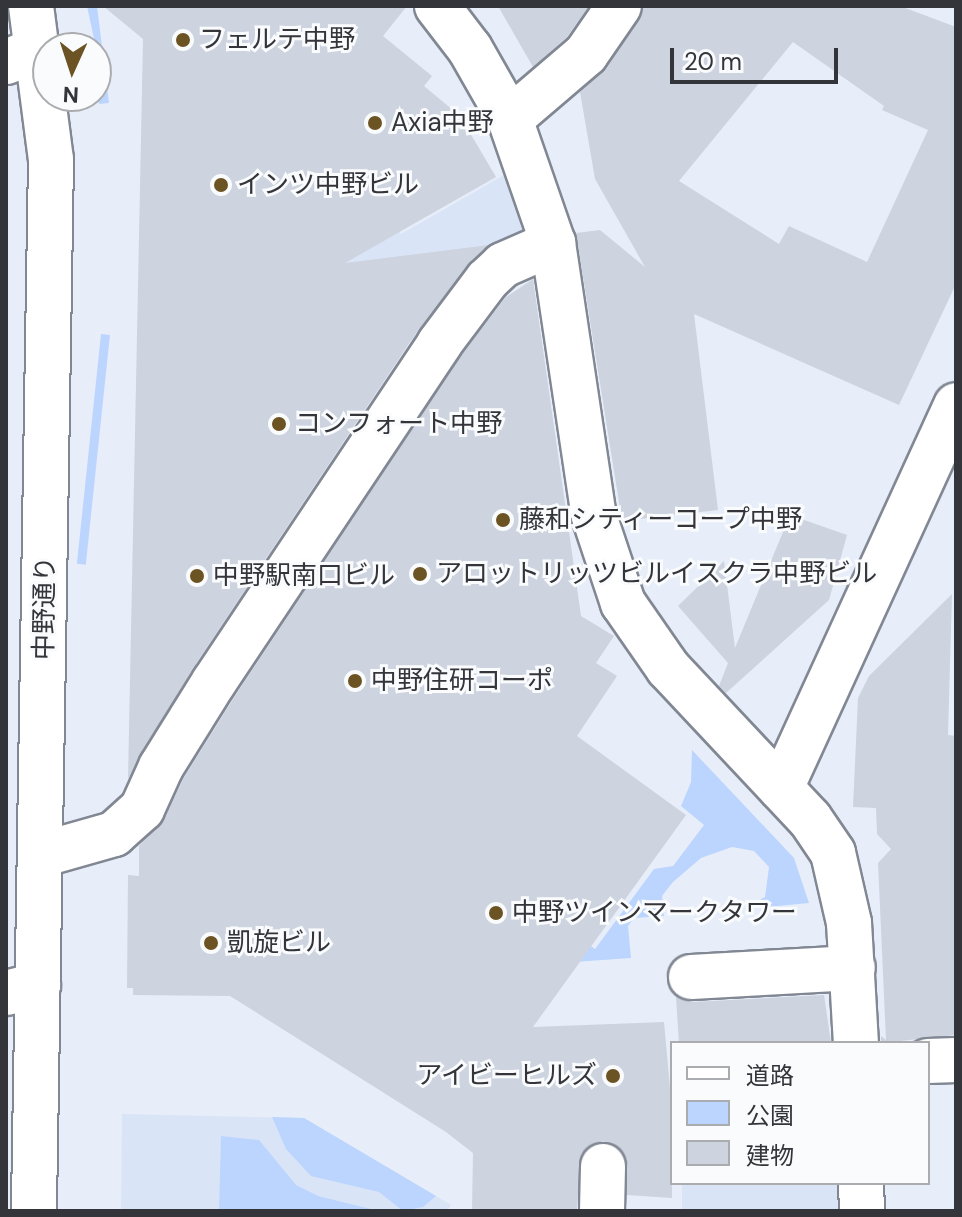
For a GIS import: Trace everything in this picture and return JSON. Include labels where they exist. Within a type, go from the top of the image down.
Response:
[{"type":"street","name":"中野通り","points":[[31,6],[23,56],[51,159],[40,855],[22,989],[34,1211]]},
{"type":"street","points":[[437,6],[470,49],[510,119],[553,243],[594,516],[623,603],[668,668],[781,788],[833,853],[843,885],[853,968],[856,1041]]},
{"type":"street","points":[[510,119],[586,54],[619,6]]},
{"type":"street","points":[[40,855],[93,843],[126,825],[142,809],[184,730],[369,446],[487,280],[503,265],[553,243]]},
{"type":"street","points":[[781,788],[956,405]]},
{"type":"street","points":[[691,977],[853,968]]},
{"type":"street","points":[[930,1061],[956,1060]]},
{"type":"street","points":[[602,1211],[603,1166]]},
{"type":"street","points":[[861,1185],[862,1211]]},
{"type":"shaded area","points":[[504,175],[525,238],[420,347],[319,265],[374,201],[401,234]]},
{"type":"shaded area","points":[[122,1114],[304,1118],[451,1205],[447,1211],[121,1211]]},
{"type":"shaded area","points":[[682,1185],[841,1185],[841,1211],[682,1211]]},
{"type":"green space","points":[[87,6],[97,6],[100,32],[93,32]]},
{"type":"green space","points":[[101,334],[110,335],[86,565],[77,564]]},
{"type":"green space","points":[[692,750],[794,858],[809,903],[745,909],[765,897],[769,867],[754,851],[732,847],[701,858],[673,882],[662,896],[664,916],[634,918],[628,926],[631,958],[574,962],[567,929],[595,949],[654,869],[673,866],[704,825],[681,806],[691,782]]},
{"type":"green space","points":[[272,1117],[304,1118],[436,1196],[423,1207],[403,1211],[379,1192],[311,1176],[286,1149]]},
{"type":"green space","points":[[221,1136],[259,1140],[296,1185],[318,1196],[379,1211],[219,1211]]},
{"type":"building","points":[[103,6],[407,6],[383,36],[432,76],[424,86],[460,116],[496,177],[345,263],[489,245],[418,330],[193,668],[128,779],[143,39]]},
{"type":"building","points":[[498,6],[589,6],[567,37],[533,67]]},
{"type":"building","points":[[644,6],[900,6],[956,27],[956,284],[899,405],[694,314],[718,510],[622,521],[576,233],[600,230],[645,267],[595,179],[580,92],[607,68]],"holes":[[[793,42],[884,106],[882,110],[928,130],[867,262],[789,226],[779,244],[679,181]]]},
{"type":"building","points":[[533,279],[581,616],[614,636],[596,663],[617,676],[577,736],[686,815],[533,1027],[664,1022],[670,1088],[672,1198],[627,1195],[625,1155],[603,1141],[581,1154],[577,1211],[472,1211],[473,1153],[446,1132],[230,996],[133,995],[133,988],[127,988],[128,875],[139,876],[139,846],[164,820],[183,779],[235,696],[459,358],[506,297]]},
{"type":"building","points":[[790,515],[847,535],[829,600],[726,693],[719,686],[728,663],[678,606],[724,561],[735,648]]},
{"type":"building","points":[[952,594],[948,735],[956,736],[956,1035],[881,1041],[881,1036],[886,1040],[878,863],[891,849],[877,834],[876,808],[853,807],[858,698],[869,676]]},
{"type":"building","points":[[824,995],[831,1041],[679,1041],[676,997],[692,1002]]},
{"type":"place","name":"フェルテ中野","points":[[183,40]]},
{"type":"place","name":"Axia中野","points":[[375,123]]},
{"type":"place","name":"インツ中野ビル","points":[[221,185]]},
{"type":"place","name":"コンフォート中野","points":[[279,424]]},
{"type":"place","name":"藤和シティーコープ中野","points":[[503,520]]},
{"type":"place","name":"アロットリッツビルイスクラ中野ビル","points":[[420,574]]},
{"type":"place","name":"中野駅南口ビル","points":[[197,576]]},
{"type":"place","name":"中野住研コーポ","points":[[355,681]]},
{"type":"place","name":"中野ツインマークタワー","points":[[496,913]]},
{"type":"place","name":"凱旋ビル","points":[[211,943]]},
{"type":"place","name":"アイビーヒルズ","points":[[613,1076]]}]
